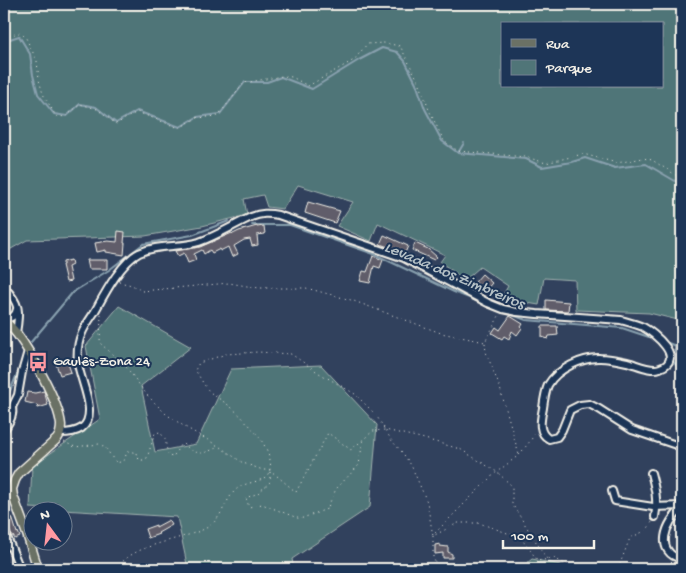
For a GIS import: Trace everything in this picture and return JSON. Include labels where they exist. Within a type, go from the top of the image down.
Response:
[{"type":"main road","points":[[4,320],[16,333],[42,375],[61,423],[58,436],[51,446],[19,473],[12,489],[38,569]]},
{"type":"street","points":[[58,436],[77,431],[86,424],[89,418],[90,410],[80,373],[78,354],[82,333],[125,263],[140,252],[198,242],[251,217],[268,213],[404,258],[488,303],[503,309],[538,314],[621,320],[644,328],[662,342],[669,351],[669,361],[665,366],[658,369],[611,358],[599,358],[582,361],[563,370],[556,374],[545,394],[540,423],[542,431],[549,439],[557,437],[570,410],[580,405],[589,404],[632,430],[682,447]]},
{"type":"street","points":[[4,287],[19,311],[16,333]]},
{"type":"street","points":[[4,320],[11,318],[16,313],[17,305]]},
{"type":"street","points":[[4,430],[13,415],[12,407],[18,395],[28,352]]},
{"type":"street","points":[[4,410],[12,407]]},
{"type":"street","points":[[651,473],[656,494],[657,507],[655,517]]},
{"type":"street","points":[[612,491],[615,501],[657,507],[682,508]]},
{"type":"street","points":[[682,508],[669,524],[664,541],[668,552],[682,559]]},
{"type":"street","points":[[4,530],[20,569]]},
{"type":"path","points":[[8,17],[8,35]]},
{"type":"path","points":[[4,37],[19,33],[25,36],[37,60],[38,80],[43,94],[56,116],[66,117],[80,104],[97,109],[116,124],[137,112],[178,128],[197,118],[218,116],[244,83],[282,76],[292,77],[308,86],[354,60],[367,44],[384,43],[400,46],[420,84],[429,110],[444,141],[458,151],[526,157],[546,163],[583,154],[616,162],[643,158],[652,160],[682,179]]},
{"type":"path","points":[[114,280],[132,285],[142,291],[229,283],[259,288],[306,288],[350,300],[441,333],[485,342]]},
{"type":"path","points":[[98,305],[101,307],[100,343],[128,368],[147,395],[166,414],[243,462],[263,470],[270,470],[296,492],[328,433],[351,450],[373,431],[385,430],[421,438],[460,449],[497,472],[512,486],[512,504],[548,559]]},
{"type":"path","points":[[503,309],[485,342],[486,352],[500,388],[519,456]]},
{"type":"path","points":[[364,439],[359,465],[336,488],[327,509],[300,519],[262,504],[248,507],[246,498],[258,493],[270,482],[269,458],[264,443],[248,423],[210,391],[195,370],[199,363],[226,354],[258,352],[291,354],[355,394],[376,415],[392,441],[411,465],[428,502],[433,536],[433,558],[439,569]]},
{"type":"path","points":[[433,536],[497,472],[519,456],[537,429]]},
{"type":"path","points":[[58,436],[75,446],[100,444],[105,447],[117,463],[123,461],[128,451],[137,453],[139,460],[147,458],[155,433],[160,432],[165,439],[168,456],[173,457],[180,445],[183,444],[194,453],[205,453],[220,447]]},
{"type":"path","points":[[117,569],[120,564],[134,554],[157,543],[193,534],[210,526],[222,512],[233,493],[240,487],[265,478],[270,470]]},
{"type":"path","points":[[618,569],[630,538],[647,530],[655,517]]},
{"type":"path","points":[[433,536],[458,524],[479,523],[513,535],[525,543],[538,561],[554,558],[574,569]]},
{"type":"green space","points":[[4,4],[682,4],[682,321],[649,313],[576,310],[575,280],[544,278],[539,305],[521,302],[503,295],[508,286],[480,267],[465,280],[440,262],[445,255],[378,223],[371,241],[337,226],[353,202],[298,185],[283,209],[267,207],[263,195],[244,199],[247,215],[202,226],[145,236],[27,240],[4,253]]},
{"type":"green space","points":[[119,306],[191,347],[141,386],[155,452],[196,444],[231,369],[321,365],[377,425],[370,507],[292,559],[294,569],[188,569],[177,517],[72,511],[72,500],[30,500],[32,466],[100,419],[86,346]]},
{"type":"green space","points":[[532,559],[565,566],[568,569],[520,569]]},
{"type":"building","points":[[308,202],[340,211],[335,223],[305,213]]},
{"type":"building","points":[[264,226],[265,234],[257,235],[258,245],[252,246],[250,239],[244,240],[234,246],[238,254],[232,257],[228,247],[212,253],[210,250],[204,254],[202,250],[194,254],[196,260],[188,263],[184,253],[178,256],[175,251],[200,247],[232,233]]},
{"type":"building","points":[[118,231],[125,232],[124,255],[106,252],[106,250],[97,252],[95,243],[117,242]]},
{"type":"building","points":[[384,235],[408,246],[405,253],[380,244]]},
{"type":"building","points":[[415,243],[428,249],[437,257],[434,260],[412,250]]},
{"type":"building","points":[[373,256],[383,260],[380,268],[374,266],[370,283],[360,281],[363,271],[367,272]]},
{"type":"building","points":[[71,260],[72,265],[68,267],[71,281],[66,282],[62,265],[63,262]]},
{"type":"building","points":[[87,260],[107,260],[107,269],[89,269]]},
{"type":"building","points":[[482,274],[492,283],[485,291],[475,282]]},
{"type":"building","points":[[546,300],[569,302],[568,311],[546,310]]},
{"type":"building","points":[[510,316],[523,324],[517,335],[512,331],[509,339],[504,336],[502,339],[492,333],[496,327],[500,330]]},
{"type":"building","points":[[542,326],[557,326],[558,335],[549,336],[548,339],[542,337]]},
{"type":"building","points":[[67,361],[71,372],[60,375],[56,364]]},
{"type":"building","points":[[44,391],[48,405],[38,408],[37,405],[25,402],[27,392]]},
{"type":"building","points":[[12,517],[20,537],[15,539],[4,521],[4,519]]},
{"type":"building","points":[[169,520],[172,525],[159,534],[148,538],[145,529],[156,525],[156,527]]},
{"type":"building","points":[[440,544],[440,546],[448,547],[448,552],[452,554],[452,558],[443,558],[443,553],[435,554],[435,545]]},
{"type":"waterway","points":[[4,41],[19,36],[30,54],[38,94],[54,114],[67,116],[80,104],[96,107],[116,123],[137,111],[180,127],[197,117],[220,114],[245,82],[267,82],[281,77],[312,89],[382,48],[397,52],[405,61],[416,83],[425,109],[442,141],[458,153],[526,159],[542,167],[585,158],[615,168],[646,164],[682,185]]},
{"type":"waterway","points":[[458,153],[464,143]]},
{"type":"waterway","name":"Levada dos Zimbreiros","points":[[31,342],[73,292],[109,270],[143,244],[192,235],[229,221]]},
{"type":"waterway","name":"Levada dos Zimbreiros","points":[[252,225],[290,225],[374,254],[454,292],[482,303]]},
{"type":"waterway","name":"Levada dos Zimbreiros","points":[[507,313],[526,320],[622,328],[649,337]]},
{"type":"waterway","name":"Levada dos Zimbreiros","points":[[668,343],[676,346],[673,361],[682,372]]},
{"type":"waterway","name":"Levada dos Zimbreiros","points":[[9,405],[4,405],[21,365]]},
{"type":"waterway","name":"Levada dos Zimbreiros","points":[[5,541],[15,569]]},
{"type":"place","name":"Gaulês-Zona 24","points":[[38,362]]}]
